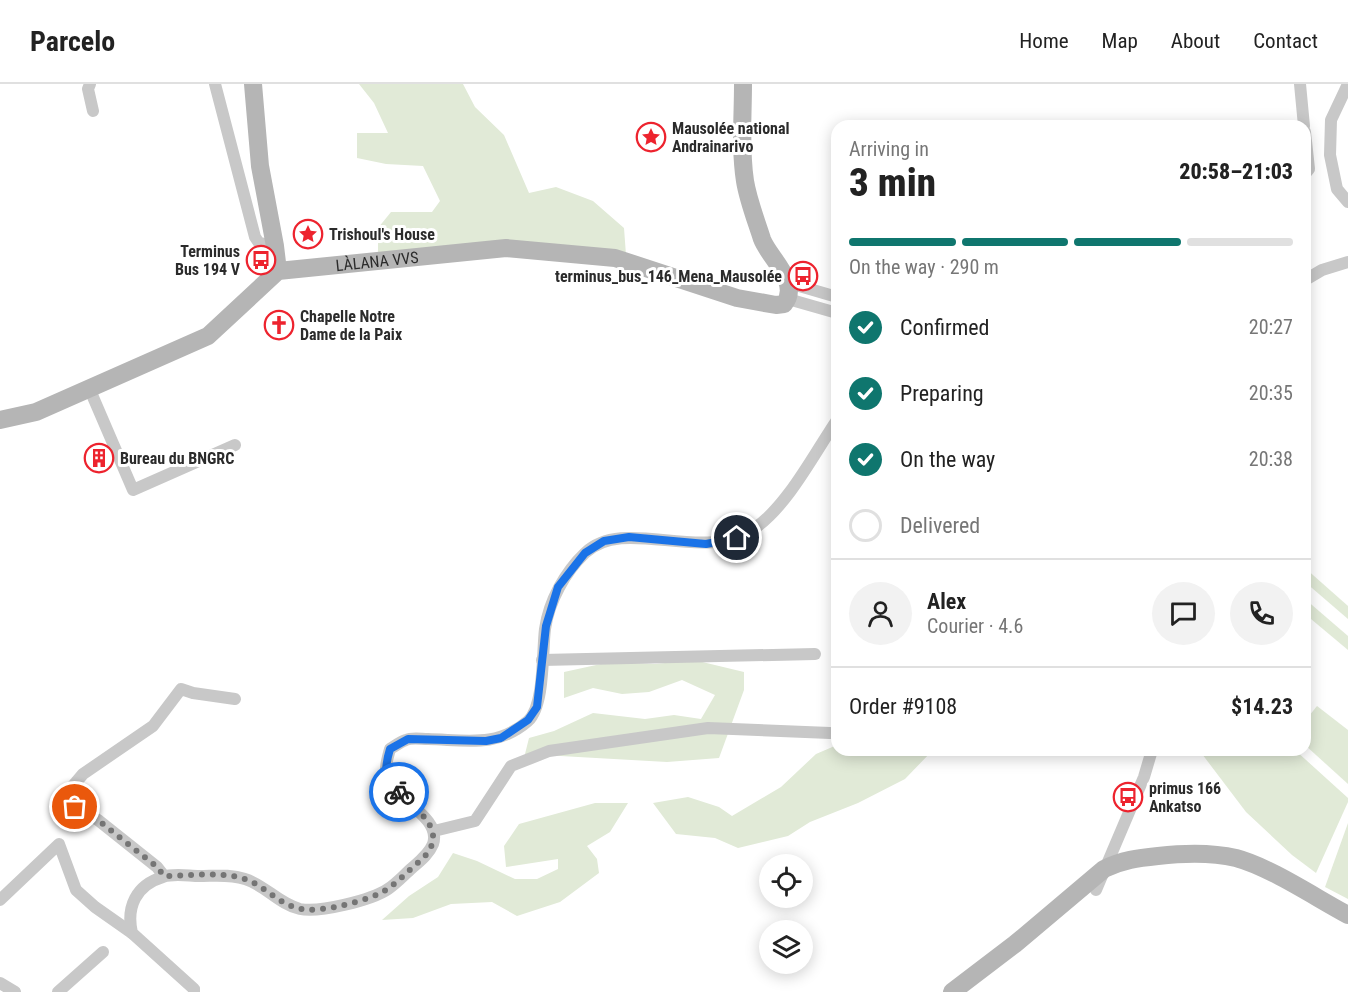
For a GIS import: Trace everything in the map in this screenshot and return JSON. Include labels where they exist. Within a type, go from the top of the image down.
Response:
[{"type":"main road","points":[[0,420],[36,412],[208,336],[278,271],[260,166],[253,84]]},
{"type":"main road","points":[[743,84],[742,130],[745,181],[763,241],[788,291]]},
{"type":"main road","name":"LÀLANA VVS","points":[[278,271],[506,248],[615,258],[737,298],[776,305],[784,304],[788,291]]},
{"type":"main road","points":[[952,992],[1015,944],[1104,868],[1133,858],[1197,853],[1237,858],[1265,870],[1348,915]]},
{"type":"main road","points":[[971,992],[1133,858]]},
{"type":"street","points":[[90,84],[88,89],[93,111]]},
{"type":"street","points":[[215,84],[255,237],[259,243],[275,246]]},
{"type":"street","points":[[1300,84],[1303,120]]},
{"type":"street","points":[[1348,84],[1331,120],[1330,155],[1337,189],[1348,202]]},
{"type":"street","points":[[1311,276],[1322,270],[1348,262]]},
{"type":"street","points":[[788,291],[831,296]]},
{"type":"street","points":[[788,291],[831,310]]},
{"type":"street","points":[[90,390],[133,490],[235,445]]},
{"type":"street","points":[[132,933],[129,921],[130,908],[139,890],[164,876],[232,876],[248,880],[279,901],[301,909],[323,909],[351,904],[387,890],[426,856],[433,843],[434,831],[423,816],[388,782],[386,764],[390,749],[408,739],[486,741],[501,738],[528,720],[537,707],[546,626],[558,587],[585,553],[604,541],[629,537],[706,544],[737,538],[754,529],[776,511],[831,429]]},
{"type":"street","points":[[542,660],[815,654]]},
{"type":"street","points":[[164,876],[157,867],[98,820],[75,807],[72,787],[83,774],[153,726],[181,689],[235,699]]},
{"type":"street","points":[[434,831],[475,821],[511,766],[549,751],[708,728],[830,733]]},
{"type":"street","points":[[1096,890],[1144,777],[1150,756]]},
{"type":"street","points":[[0,900],[59,844],[76,890],[95,907],[132,933],[194,989],[194,992]]},
{"type":"street","points":[[58,992],[103,952]]},
{"type":"street","points":[[0,983],[15,992]]},
{"type":"green space","points":[[359,84],[463,84],[475,107],[504,135],[529,193],[556,187],[593,201],[624,228],[626,255],[378,257],[378,228],[391,212],[432,212],[440,201],[423,166],[386,164],[357,158],[357,133],[388,133],[374,103]]},
{"type":"green space","points":[[1311,573],[1348,606],[1348,619],[1311,587]]},
{"type":"green space","points":[[1311,604],[1348,636],[1348,650],[1311,619]]},
{"type":"green space","points":[[694,660],[744,672],[744,690],[719,758],[667,762],[525,754],[529,738],[554,731],[593,713],[645,719],[674,715],[701,719],[715,695],[682,680],[649,692],[622,694],[593,688],[564,698],[564,672],[610,662],[655,664]]},
{"type":"green space","points":[[1317,706],[1348,730],[1348,784],[1311,750],[1311,714]]},
{"type":"green space","points":[[831,748],[831,756],[927,756],[905,779],[858,803],[810,822],[788,836],[738,848],[715,838],[676,834],[653,803],[688,797],[719,807],[732,816],[781,787],[816,754]]},
{"type":"green space","points":[[1204,756],[1302,756],[1348,798],[1316,873],[1292,855],[1246,812]]},
{"type":"green space","points":[[595,803],[628,803],[610,832],[587,846],[597,859],[599,873],[560,902],[517,916],[492,902],[451,904],[413,918],[382,920],[409,896],[438,877],[453,853],[477,861],[515,879],[537,879],[558,869],[558,859],[506,867],[504,846],[519,824]]},
{"type":"green space","points":[[1348,823],[1348,899],[1325,887]]},
{"type":"way so far","points":[[75,807],[98,820],[157,867],[164,876],[232,876],[248,880],[279,901],[301,909],[323,909],[351,904],[387,890],[426,856],[433,843],[434,831],[423,816],[399,792]]},
{"type":"place","name":"Mausolée national Andrainarivo","points":[[651,137]]},
{"type":"place","name":"Trishoul's House","points":[[308,234]]},
{"type":"place","name":"Terminus Bus 194 V","points":[[261,260]]},
{"type":"place","name":"terminus_bus_146_Mena_Mausolée","points":[[803,276]]},
{"type":"place","name":"Chapelle Notre Dame de la Paix","points":[[279,325]]},
{"type":"place","name":"Bureau du BNGRC","points":[[99,458]]},
{"type":"place","name":"primus 166 Ankatso","points":[[1128,797]]},
{"type":"route","points":[[399,792],[388,782],[386,764],[390,749],[408,739],[486,741],[501,738],[528,720],[537,707],[546,626],[558,587],[585,553],[604,541],[629,537],[706,544],[737,538]]}]
